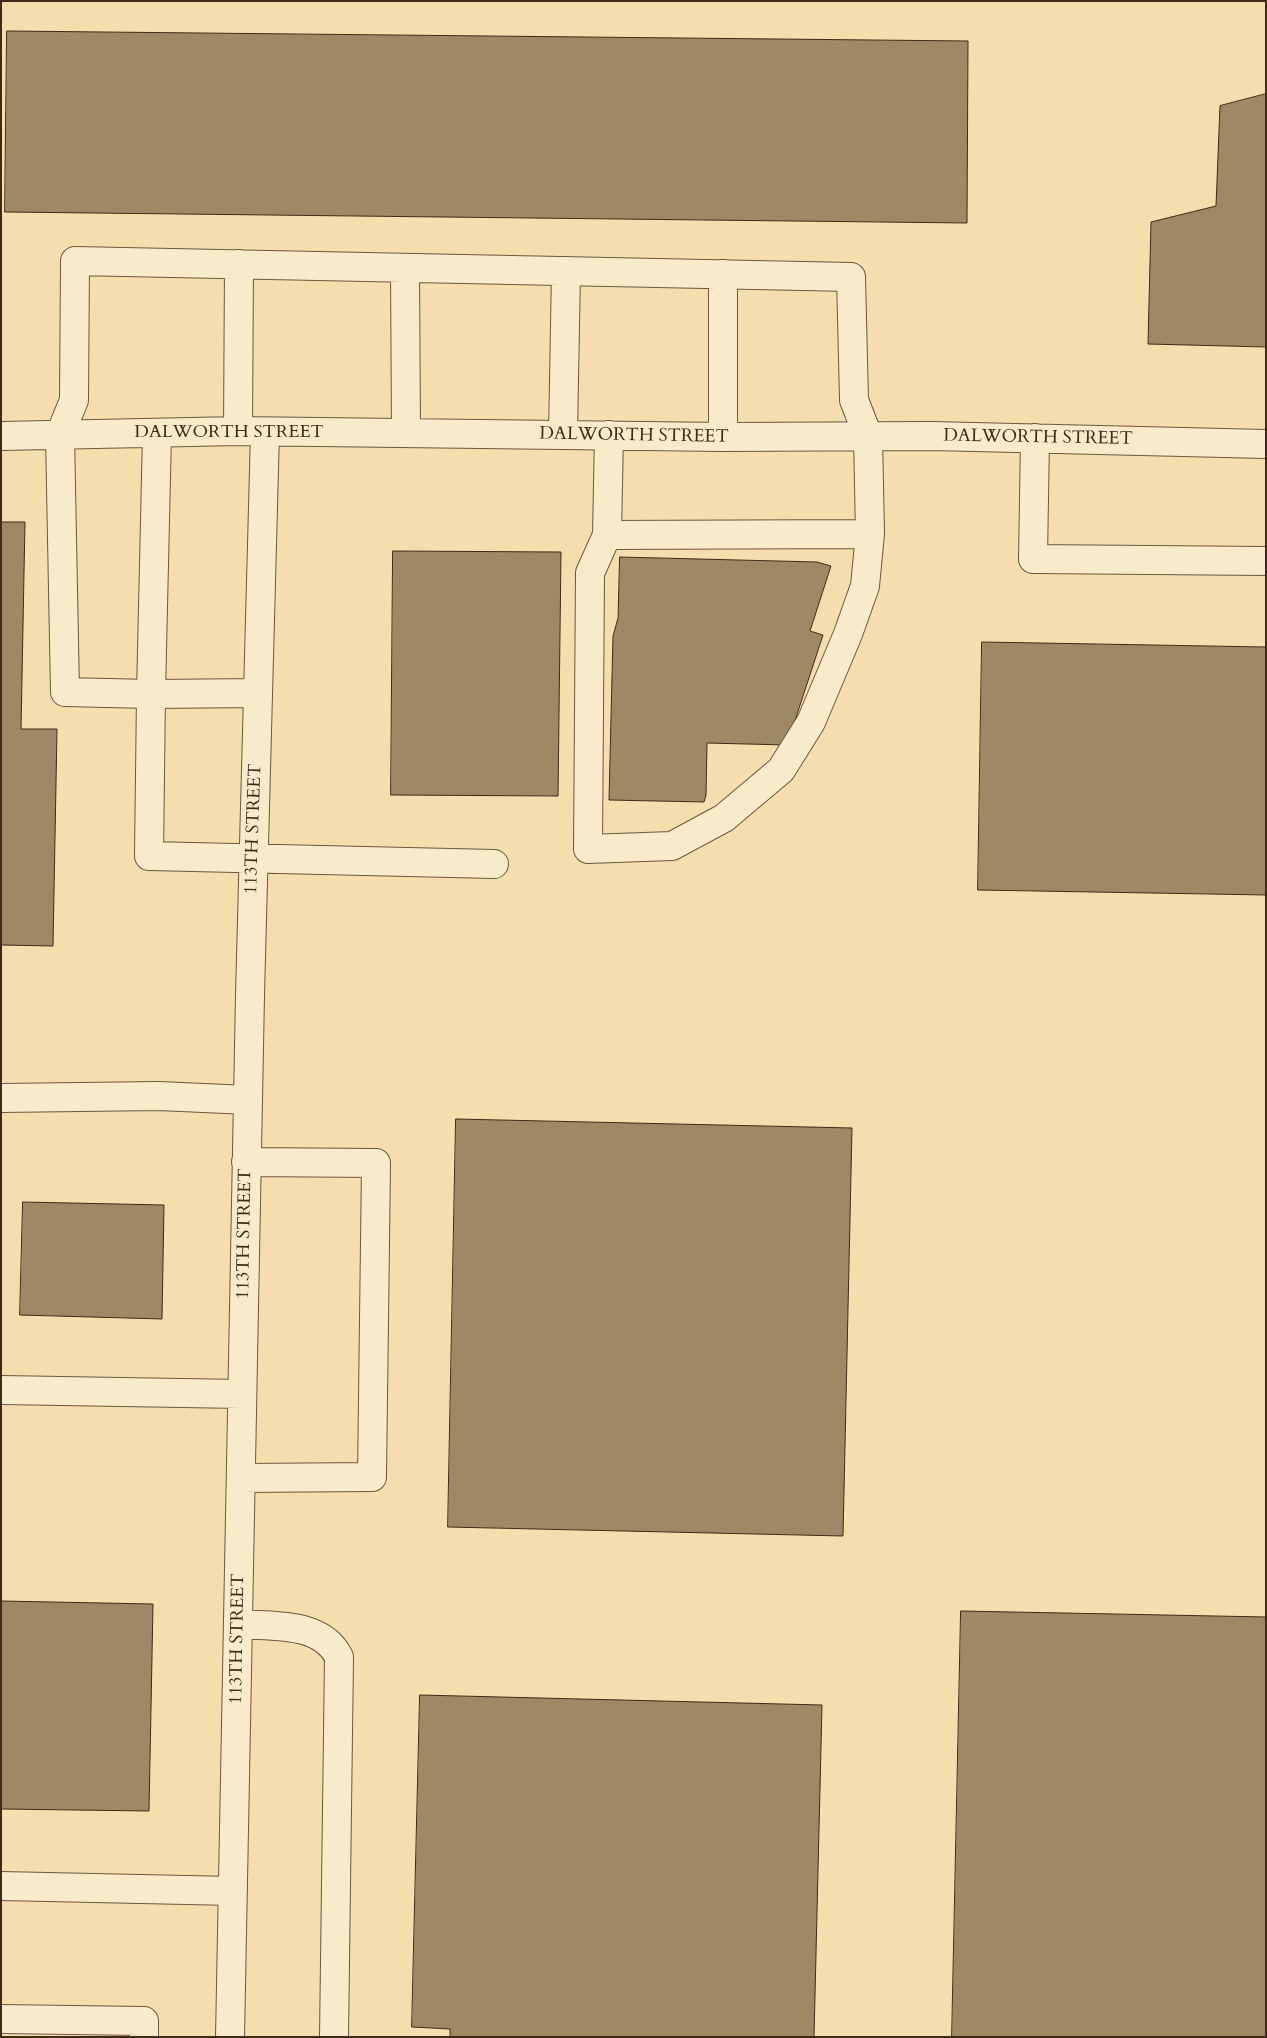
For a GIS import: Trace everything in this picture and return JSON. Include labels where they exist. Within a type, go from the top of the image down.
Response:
[{"type":"street","points":[[258,693],[151,694],[66,692],[60,435],[74,400],[76,261],[851,277],[854,400],[868,436],[870,534],[865,586],[848,634],[811,722],[781,770],[724,818],[672,846],[588,849],[590,572],[607,535],[609,435]]},
{"type":"street","points":[[238,431],[239,264]]},
{"type":"street","points":[[405,268],[406,433]]},
{"type":"street","points":[[563,435],[566,271]]},
{"type":"street","points":[[723,437],[724,274]]},
{"type":"street","name":"DALWORTH STREET","points":[[1,436],[238,431],[723,437],[1035,438],[1266,444]]},
{"type":"street","name":"113TH STREET","points":[[230,2037],[246,1162],[265,432]]},
{"type":"street","points":[[157,434],[149,856],[254,856],[336,862],[494,864]]},
{"type":"street","points":[[1035,438],[1033,559],[1266,561]]},
{"type":"street","points":[[607,535],[870,534]]},
{"type":"street","points":[[1,1098],[159,1096],[248,1100]]},
{"type":"street","points":[[241,1478],[372,1477],[376,1163],[246,1162]]},
{"type":"street","points":[[1,1390],[242,1394]]},
{"type":"street","points":[[238,1624],[311,1630],[332,1644],[339,1657],[334,2037]]},
{"type":"street","points":[[1,1886],[233,1892]]},
{"type":"street","points":[[1,2019],[144,2021],[144,2037]]},
{"type":"building","points":[[7,31],[968,41],[967,223],[5,212]]},
{"type":"building","points":[[1266,94],[1266,347],[1148,344],[1151,222],[1216,206],[1220,106]]},
{"type":"building","points":[[1,522],[25,522],[21,729],[57,729],[53,946],[1,945]]},
{"type":"building","points":[[393,551],[561,552],[558,796],[391,795]]},
{"type":"building","points":[[620,557],[817,562],[831,566],[810,631],[823,635],[787,745],[707,743],[706,795],[704,802],[609,800],[613,636],[618,618]]},
{"type":"building","points":[[982,642],[1266,647],[1266,895],[978,890]]},
{"type":"building","points":[[456,1119],[852,1128],[843,1536],[448,1527]]},
{"type":"building","points":[[23,1202],[164,1205],[162,1319],[20,1315]]},
{"type":"building","points":[[1,1601],[153,1604],[149,1811],[1,1809]]},
{"type":"building","points":[[961,1611],[1266,1617],[1266,2037],[952,2037]]},
{"type":"building","points":[[420,1695],[822,1705],[814,2037],[450,2037],[450,2029],[412,2027]]}]
